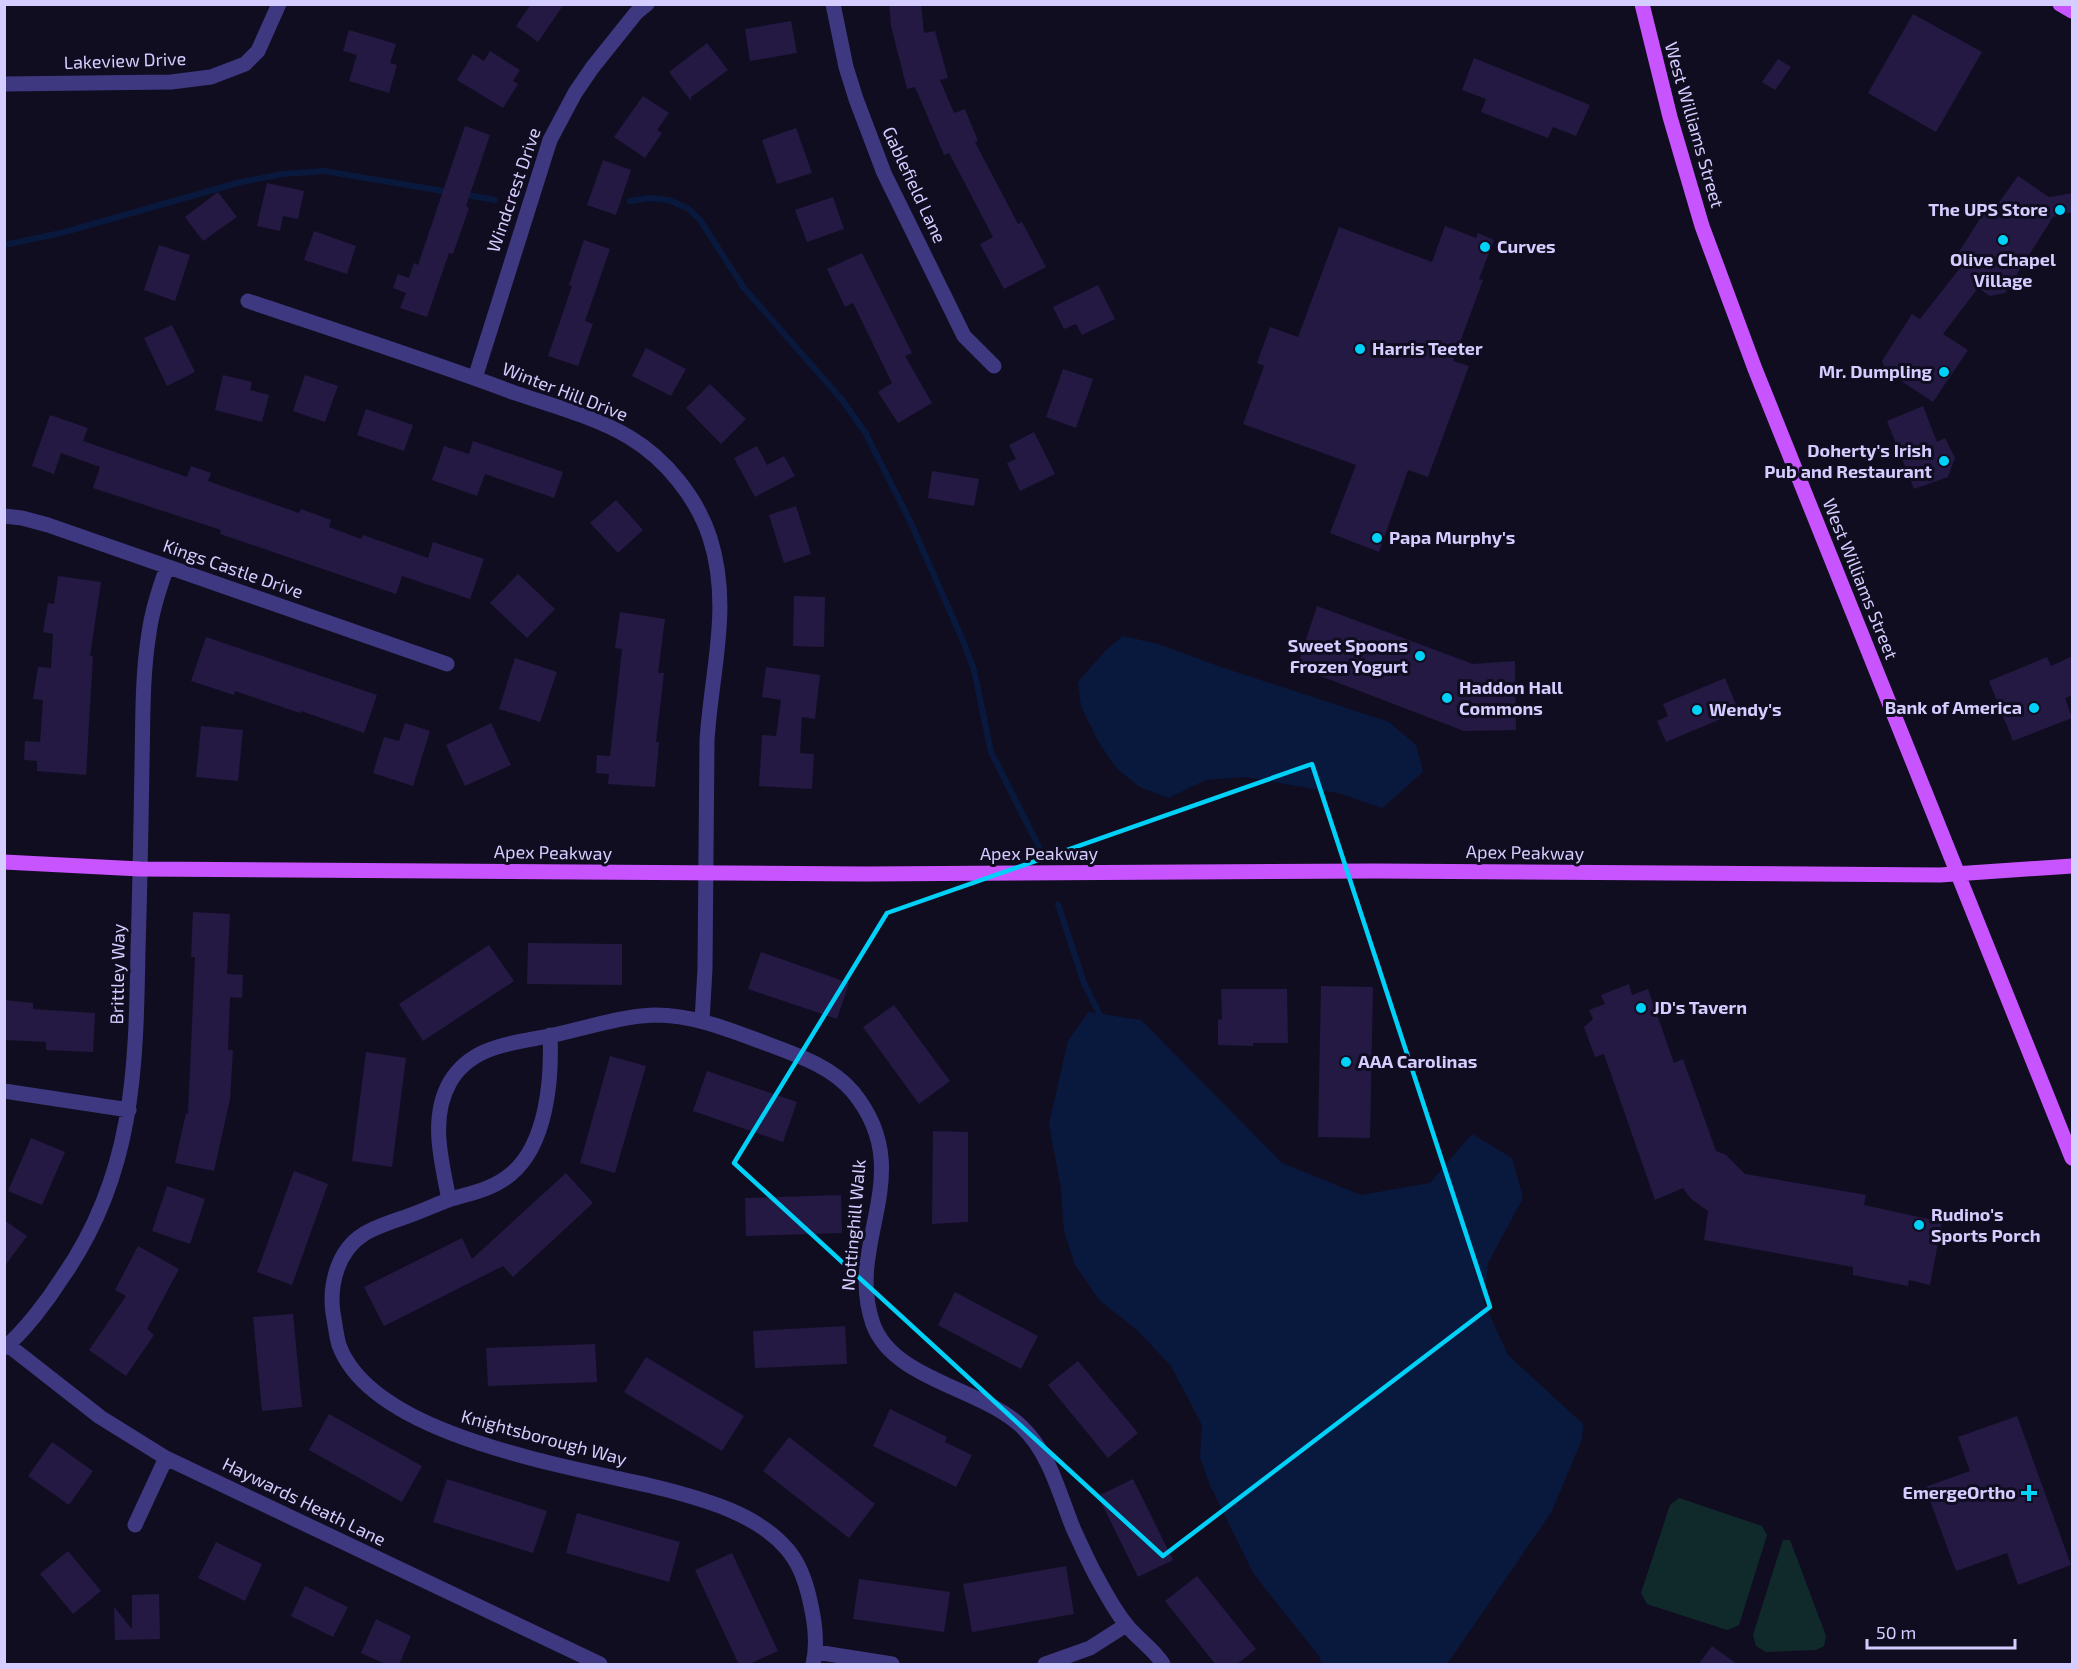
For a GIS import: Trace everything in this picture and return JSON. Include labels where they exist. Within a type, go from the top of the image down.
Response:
[{"type":"main road","name":"West Williams Street","points":[[1641,4],[1670,117],[1702,226],[1766,399],[2073,1158]]},
{"type":"main road","points":[[2060,4],[2073,11]]},
{"type":"main road","name":"Apex Peakway","points":[[4,862],[140,869],[1024,874],[1376,871],[1958,873],[2073,866]]},
{"type":"street","name":"Lakeview Drive","points":[[4,84],[171,82],[211,77],[244,64],[258,51],[279,4]]},
{"type":"street","name":"Windcrest Drive","points":[[475,378],[550,140],[575,93],[592,68],[636,14],[647,4]]},
{"type":"street","name":"Gablefield Lane","points":[[834,4],[846,67],[855,99],[884,173],[964,336],[994,366]]},
{"type":"street","name":"Winter Hill Drive","points":[[248,301],[608,426],[630,438],[657,458],[692,499],[712,544],[719,579],[721,616],[720,640],[709,704],[705,969],[702,1020]]},
{"type":"street","name":"Kings Castle Drive","points":[[4,516],[48,525],[447,664]]},
{"type":"street","name":"Brittley Way","points":[[6,1347],[54,1290],[81,1249],[94,1224],[109,1188],[129,1110],[136,1048],[143,697],[149,632],[167,567]]},
{"type":"street","points":[[449,1200],[437,1128],[442,1102],[449,1083],[464,1064],[481,1053],[504,1044],[633,1017],[652,1015],[702,1020]]},
{"type":"street","name":"Nottinghill Walk","points":[[702,1020],[805,1059],[828,1070],[852,1090],[869,1115],[879,1140],[883,1168],[866,1286],[868,1308],[879,1338],[890,1351],[910,1366],[995,1409],[1020,1424],[1035,1441],[1052,1472],[1074,1530],[1095,1573],[1126,1625],[1156,1653],[1164,1665]]},
{"type":"street","name":"Knightsborough Way","points":[[550,1035],[552,1069],[549,1088],[540,1126],[529,1152],[512,1173],[497,1184],[365,1233],[355,1241],[340,1259],[332,1296],[340,1345],[349,1363],[381,1396],[402,1410],[454,1435],[507,1452],[701,1499],[759,1526],[785,1546],[795,1558],[803,1574],[812,1611],[815,1658]]},
{"type":"street","points":[[4,1091],[129,1110]]},
{"type":"street","name":"Haywards Heath Lane","points":[[6,1347],[100,1417],[166,1458],[600,1665]]},
{"type":"street","points":[[135,1525],[166,1458]]},
{"type":"street","points":[[1046,1665],[1090,1648],[1126,1625]]},
{"type":"street","points":[[815,1658],[892,1665]]},
{"type":"highlighted area","points":[[1312,764],[1490,1307],[1163,1556],[734,1163],[887,913]]},
{"type":"green space","points":[[1679,1498],[1762,1526],[1767,1535],[1739,1625],[1727,1630],[1647,1604],[1641,1593],[1670,1505]]},
{"type":"green space","points":[[1783,1540],[1790,1540],[1826,1636],[1824,1646],[1816,1650],[1766,1652],[1756,1646],[1753,1635]]},
{"type":"water","points":[[1123,636],[1158,644],[1389,722],[1416,745],[1423,772],[1382,808],[1338,793],[1246,777],[1206,780],[1168,798],[1140,787],[1117,769],[1098,741],[1081,706],[1078,682],[1106,650]]},
{"type":"water","points":[[1088,1012],[1141,1020],[1282,1163],[1361,1195],[1430,1183],[1472,1134],[1512,1158],[1523,1198],[1488,1263],[1484,1303],[1508,1355],[1583,1424],[1582,1439],[1552,1511],[1447,1664],[1322,1664],[1319,1656],[1253,1573],[1210,1485],[1200,1458],[1202,1425],[1171,1366],[1137,1330],[1099,1300],[1075,1265],[1064,1231],[1061,1189],[1049,1124],[1068,1041]]},
{"type":"building","points":[[531,4],[564,4],[538,42],[516,26]]},
{"type":"building","points":[[889,4],[921,4],[924,33],[935,31],[948,78],[940,80],[954,113],[965,109],[978,141],[975,142],[1018,224],[1022,222],[1046,267],[1004,289],[980,244],[993,237],[949,153],[944,155],[915,87],[907,89],[891,26]]},
{"type":"building","points":[[1913,14],[1982,52],[1936,132],[1868,93]]},
{"type":"building","points":[[791,21],[797,53],[750,61],[745,29]]},
{"type":"building","points":[[349,30],[396,44],[390,63],[397,65],[389,93],[349,81],[357,55],[343,51]]},
{"type":"building","points":[[707,43],[728,70],[691,97],[691,101],[669,72]]},
{"type":"building","points":[[490,51],[520,70],[513,81],[518,84],[503,108],[457,80],[473,54],[484,61]]},
{"type":"building","points":[[1474,58],[1590,105],[1576,136],[1553,127],[1548,138],[1481,112],[1486,99],[1462,90]]},
{"type":"building","points":[[1778,59],[1791,67],[1775,90],[1762,82]]},
{"type":"building","points":[[643,96],[669,113],[657,130],[662,133],[645,158],[614,137]]},
{"type":"building","points":[[465,126],[490,135],[466,206],[469,208],[453,254],[449,253],[427,317],[400,308],[406,293],[393,288],[398,274],[409,278],[414,263],[418,265]]},
{"type":"building","points":[[796,128],[812,173],[777,184],[762,140]]},
{"type":"building","points":[[603,160],[631,170],[616,215],[587,205]]},
{"type":"building","points":[[2018,176],[2049,197],[2073,193],[2073,212],[2053,217],[2005,293],[1990,296],[1978,288],[1943,334],[1968,350],[1933,402],[1886,371],[1882,361],[1912,314],[1920,319],[1960,268],[1952,263],[1988,206],[1995,208]]},
{"type":"building","points":[[267,183],[304,191],[298,219],[283,216],[280,231],[257,226]]},
{"type":"building","points":[[218,192],[237,217],[203,241],[185,217]]},
{"type":"building","points":[[833,197],[844,229],[807,242],[795,210]]},
{"type":"building","name":"Harris Teeter","points":[[1445,226],[1476,238],[1478,233],[1494,240],[1479,279],[1483,280],[1453,361],[1469,366],[1428,477],[1408,470],[1379,552],[1330,533],[1356,465],[1243,424],[1264,366],[1257,363],[1270,327],[1298,337],[1339,227],[1432,262]]},
{"type":"building","points":[[314,231],[356,246],[347,274],[304,260]]},
{"type":"building","points":[[584,240],[610,249],[585,321],[593,324],[578,366],[548,356],[572,286],[569,285]]},
{"type":"building","points":[[159,245],[190,255],[175,301],[144,290]]},
{"type":"building","points":[[862,253],[912,353],[905,356],[932,403],[898,423],[878,392],[892,383],[853,303],[845,307],[827,269]]},
{"type":"building","points":[[1098,285],[1115,319],[1082,335],[1076,324],[1064,329],[1053,307]]},
{"type":"building","points":[[172,325],[195,372],[167,386],[144,338]]},
{"type":"building","points":[[646,348],[686,369],[671,396],[632,376]]},
{"type":"building","points":[[1063,369],[1093,379],[1076,428],[1046,417]]},
{"type":"building","points":[[223,375],[252,382],[250,390],[269,395],[262,422],[215,410]]},
{"type":"building","points":[[305,375],[338,386],[325,422],[293,411]]},
{"type":"building","points":[[710,384],[746,419],[721,444],[686,408]]},
{"type":"building","points":[[1923,406],[1937,442],[1945,438],[1955,458],[1948,477],[1914,489],[1887,421]]},
{"type":"building","points":[[366,409],[413,425],[404,451],[357,435]]},
{"type":"building","points":[[50,415],[88,428],[83,441],[187,477],[191,466],[211,473],[208,481],[299,513],[301,509],[331,520],[329,527],[361,539],[363,535],[428,558],[433,542],[484,559],[470,599],[402,576],[396,594],[220,534],[221,530],[93,488],[100,467],[61,453],[54,474],[32,466]]},
{"type":"building","points":[[1034,432],[1055,474],[1020,491],[1007,463],[1016,459],[1009,445]]},
{"type":"building","points":[[473,441],[563,472],[554,498],[485,474],[477,496],[432,480],[444,446],[469,454]]},
{"type":"building","points":[[757,446],[767,465],[784,456],[795,476],[755,497],[734,458]]},
{"type":"building","points":[[932,471],[979,479],[974,506],[928,498]]},
{"type":"building","points":[[616,500],[643,530],[618,553],[590,523]]},
{"type":"building","points":[[796,506],[811,554],[784,563],[769,515]]},
{"type":"building","points":[[518,574],[555,609],[527,638],[490,603]]},
{"type":"building","points":[[58,576],[101,582],[90,656],[93,656],[86,775],[37,771],[37,761],[24,760],[25,741],[40,742],[43,700],[33,699],[38,667],[51,668],[53,634],[43,632],[48,603],[54,604]]},
{"type":"building","points":[[794,596],[825,597],[824,647],[793,646]]},
{"type":"building","name":"Haddon Hall Commons","points":[[1317,606],[1473,664],[1515,661],[1516,730],[1464,731],[1297,667]]},
{"type":"building","points":[[620,612],[665,619],[658,673],[664,673],[656,742],[659,742],[655,787],[608,784],[609,774],[596,773],[597,755],[610,756],[622,649],[615,648]]},
{"type":"building","points":[[206,637],[377,695],[364,733],[235,691],[234,695],[191,681]]},
{"type":"building","name":"Bank of America","points":[[2073,656],[2073,695],[2065,698],[2072,718],[2013,741],[1989,681],[2047,657],[2051,666]]},
{"type":"building","points":[[515,658],[557,672],[540,722],[499,709]]},
{"type":"building","points":[[766,667],[820,675],[815,719],[802,717],[800,753],[814,754],[812,789],[759,786],[762,735],[776,736],[781,700],[762,697]]},
{"type":"building","name":"Wendy's","points":[[1725,678],[1737,707],[1721,713],[1723,718],[1666,742],[1657,721],[1668,716],[1663,704]]},
{"type":"building","points":[[405,723],[430,731],[413,786],[373,773],[384,737],[399,741]]},
{"type":"building","points":[[491,723],[511,765],[465,786],[446,745]]},
{"type":"building","points":[[201,726],[243,730],[238,781],[196,777]]},
{"type":"building","points":[[193,912],[230,914],[227,974],[243,975],[242,998],[230,997],[228,1050],[233,1050],[230,1099],[214,1171],[175,1163],[186,1113],[188,1114],[195,957],[191,957]]},
{"type":"building","points":[[528,943],[622,944],[622,985],[527,984]]},
{"type":"building","points":[[489,945],[514,981],[423,1041],[399,1004]]},
{"type":"building","points":[[761,952],[849,983],[837,1019],[748,989]]},
{"type":"building","points":[[1629,984],[1632,995],[1648,989],[1674,1063],[1683,1059],[1716,1151],[1726,1155],[1745,1174],[1866,1195],[1864,1205],[1942,1222],[1930,1285],[1909,1280],[1908,1286],[1853,1275],[1853,1267],[1704,1240],[1708,1211],[1690,1198],[1683,1188],[1655,1200],[1604,1054],[1595,1057],[1584,1027],[1593,1019],[1589,1010],[1605,1004],[1601,995]]},
{"type":"building","name":"AAA Carolinas","points":[[1321,986],[1373,987],[1370,1138],[1318,1137]]},
{"type":"building","points":[[1221,989],[1287,989],[1288,1043],[1253,1043],[1253,1046],[1218,1045],[1218,1020],[1222,1019]]},
{"type":"building","points":[[4,1000],[33,1003],[33,1009],[95,1013],[93,1052],[46,1050],[46,1042],[4,1040]]},
{"type":"building","points":[[894,1005],[950,1081],[919,1104],[863,1027]]},
{"type":"building","points":[[366,1052],[406,1058],[392,1167],[352,1161]]},
{"type":"building","points":[[610,1056],[646,1066],[615,1173],[580,1163]]},
{"type":"building","points":[[707,1071],[797,1102],[783,1142],[693,1111]]},
{"type":"building","points":[[933,1131],[968,1132],[968,1222],[932,1224]]},
{"type":"building","points":[[31,1138],[65,1152],[42,1205],[8,1191]]},
{"type":"building","points":[[294,1171],[328,1184],[292,1285],[257,1272]]},
{"type":"building","points":[[566,1173],[593,1203],[513,1277],[503,1266],[384,1326],[364,1287],[462,1238],[472,1259]]},
{"type":"building","points":[[167,1186],[205,1199],[190,1244],[152,1231]]},
{"type":"building","points":[[841,1195],[842,1233],[746,1236],[745,1198]]},
{"type":"building","points":[[4,1220],[27,1236],[4,1267]]},
{"type":"building","points":[[138,1246],[179,1269],[147,1329],[154,1335],[126,1376],[89,1350],[126,1296],[115,1290]]},
{"type":"building","points":[[955,1292],[1038,1336],[1021,1369],[938,1325]]},
{"type":"building","points":[[293,1314],[302,1407],[262,1411],[253,1317]]},
{"type":"building","points":[[845,1326],[847,1364],[755,1368],[753,1331]]},
{"type":"building","points":[[595,1344],[597,1382],[488,1386],[486,1348]]},
{"type":"building","points":[[646,1357],[744,1416],[722,1451],[624,1392]]},
{"type":"building","points":[[1078,1361],[1138,1433],[1108,1458],[1048,1385]]},
{"type":"building","points":[[890,1409],[947,1437],[945,1442],[972,1455],[956,1487],[873,1446]]},
{"type":"building","points":[[329,1414],[422,1466],[402,1502],[309,1450]]},
{"type":"building","points":[[2017,1416],[2071,1565],[2018,1585],[2007,1553],[1956,1571],[1925,1487],[1970,1471],[1958,1437]]},
{"type":"building","points":[[789,1437],[875,1504],[849,1538],[763,1471]]},
{"type":"building","points":[[52,1442],[93,1471],[69,1505],[28,1476]]},
{"type":"building","points":[[447,1479],[547,1511],[533,1553],[433,1522]]},
{"type":"building","points":[[1133,1479],[1173,1560],[1138,1577],[1098,1496]]},
{"type":"building","points":[[577,1513],[680,1542],[669,1582],[566,1553]]},
{"type":"building","points":[[216,1542],[262,1564],[245,1601],[198,1578]]},
{"type":"building","points":[[68,1551],[101,1591],[73,1614],[40,1574]]},
{"type":"building","points":[[732,1553],[778,1651],[747,1665],[739,1665],[695,1570]]},
{"type":"building","points":[[1066,1566],[1074,1614],[972,1632],[963,1584]]},
{"type":"building","points":[[1197,1576],[1256,1649],[1236,1665],[1216,1665],[1165,1601]]},
{"type":"building","points":[[859,1579],[950,1592],[944,1632],[853,1619]]},
{"type":"building","points":[[305,1586],[348,1607],[333,1637],[291,1616]]},
{"type":"building","points":[[159,1594],[160,1639],[115,1640],[114,1607],[132,1629],[132,1595]]},
{"type":"building","points":[[376,1619],[411,1636],[399,1665],[388,1665],[361,1653]]},
{"type":"building","points":[[1712,1646],[1738,1665],[1698,1665]]},
{"type":"waterway","points":[[4,245],[61,233],[241,182],[283,174],[324,171],[449,192]]},
{"type":"waterway","points":[[462,194],[495,200]]},
{"type":"waterway","points":[[630,201],[649,198],[669,200],[689,209],[700,220],[744,288],[843,401],[866,434],[910,521],[964,643],[974,670],[991,752],[1041,851]]},
{"type":"waterway","points":[[1058,904],[1084,983],[1103,1021]]},
{"type":"place","name":"The UPS Store","points":[[2060,210]]},
{"type":"place","name":"Olive Chapel Village","points":[[2003,240]]},
{"type":"place","name":"Curves","points":[[1485,247]]},
{"type":"place","name":"Harris Teeter","points":[[1360,349]]},
{"type":"place","name":"Mr. Dumpling","points":[[1944,372]]},
{"type":"place","name":"Doherty's Irish Pub and Restaurant","points":[[1944,461]]},
{"type":"place","name":"Papa Murphy's","points":[[1377,538]]},
{"type":"place","name":"Sweet Spoons Frozen Yogurt","points":[[1420,656]]},
{"type":"place","name":"Haddon Hall Commons","points":[[1447,698]]},
{"type":"place","name":"Bank of America","points":[[2034,708]]},
{"type":"place","name":"Wendy's","points":[[1697,710]]},
{"type":"place","name":"JD's Tavern","points":[[1641,1008]]},
{"type":"place","name":"AAA Carolinas","points":[[1346,1062]]},
{"type":"place","name":"Rudino's Sports Porch","points":[[1919,1225]]},
{"type":"place","name":"EmergeOrtho","points":[[2029,1493]]}]
